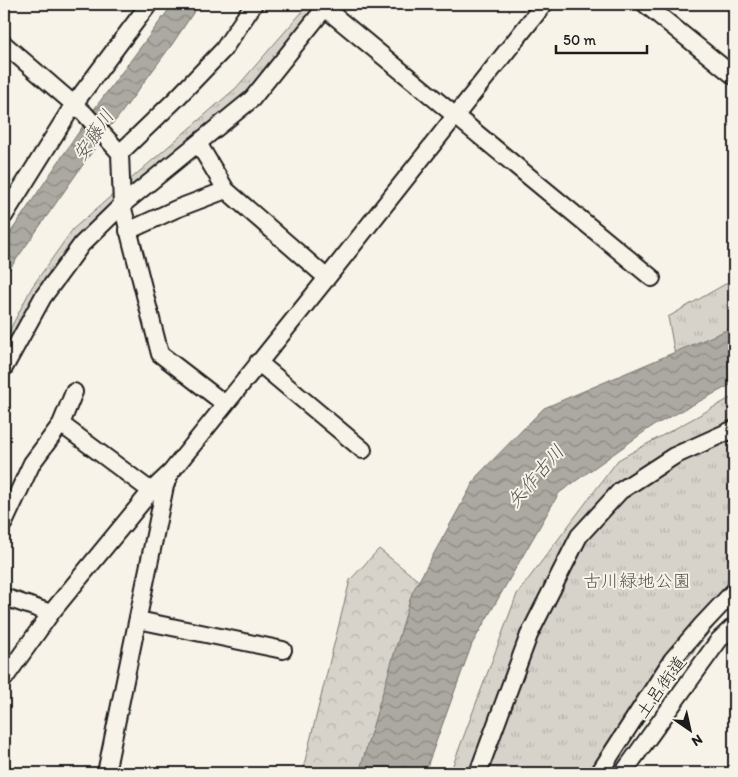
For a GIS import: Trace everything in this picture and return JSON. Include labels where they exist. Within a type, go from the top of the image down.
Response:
[{"type":"street","points":[[4,216],[149,4]]},
{"type":"street","points":[[120,153],[223,50],[254,4]]},
{"type":"street","points":[[4,679],[51,613],[151,491],[171,472],[544,4]]},
{"type":"street","points":[[646,4],[734,76]]},
{"type":"street","points":[[4,368],[49,289],[82,244],[122,205],[252,99],[330,9],[652,278]]},
{"type":"street","points":[[4,44],[79,109],[120,153],[122,205],[160,354],[225,404]]},
{"type":"street","points":[[198,143],[226,190],[327,278]]},
{"type":"street","points":[[128,231],[176,209],[226,190]]},
{"type":"street","points":[[258,362],[364,450]]},
{"type":"street","points":[[4,523],[32,463],[61,424],[74,392]]},
{"type":"street","points":[[61,424],[151,491]]},
{"type":"street","points":[[478,773],[529,635],[579,536],[620,491],[674,456],[734,429]]},
{"type":"street","points":[[106,773],[165,486],[171,472]]},
{"type":"street","points":[[599,773],[672,660],[734,592]]},
{"type":"street","points":[[4,597],[51,613]]},
{"type":"street","points":[[138,620],[283,650]]},
{"type":"street","name":"土呂街道","points":[[623,773],[719,640],[734,626]]},
{"type":"green space","points":[[309,4],[336,4],[317,27],[94,239],[41,310],[4,376],[4,341],[32,287],[73,229],[236,88]]},
{"type":"green space","points":[[734,279],[734,335],[675,355],[668,317]]},
{"type":"green space","name":"古川緑地公園","points":[[734,396],[734,601],[596,773],[450,773],[517,594],[618,460]]},
{"type":"green space","points":[[379,549],[430,590],[374,773],[302,773],[350,580]]},
{"type":"water","points":[[173,4],[199,4],[173,43],[116,120],[107,129],[92,112]]},
{"type":"water","name":"安藤川","points":[[85,123],[101,139],[4,277],[4,242]]},
{"type":"water","name":"矢作古川","points":[[734,327],[734,383],[651,427],[559,493],[472,644],[426,773],[359,773],[412,593],[477,476],[544,408]]}]
